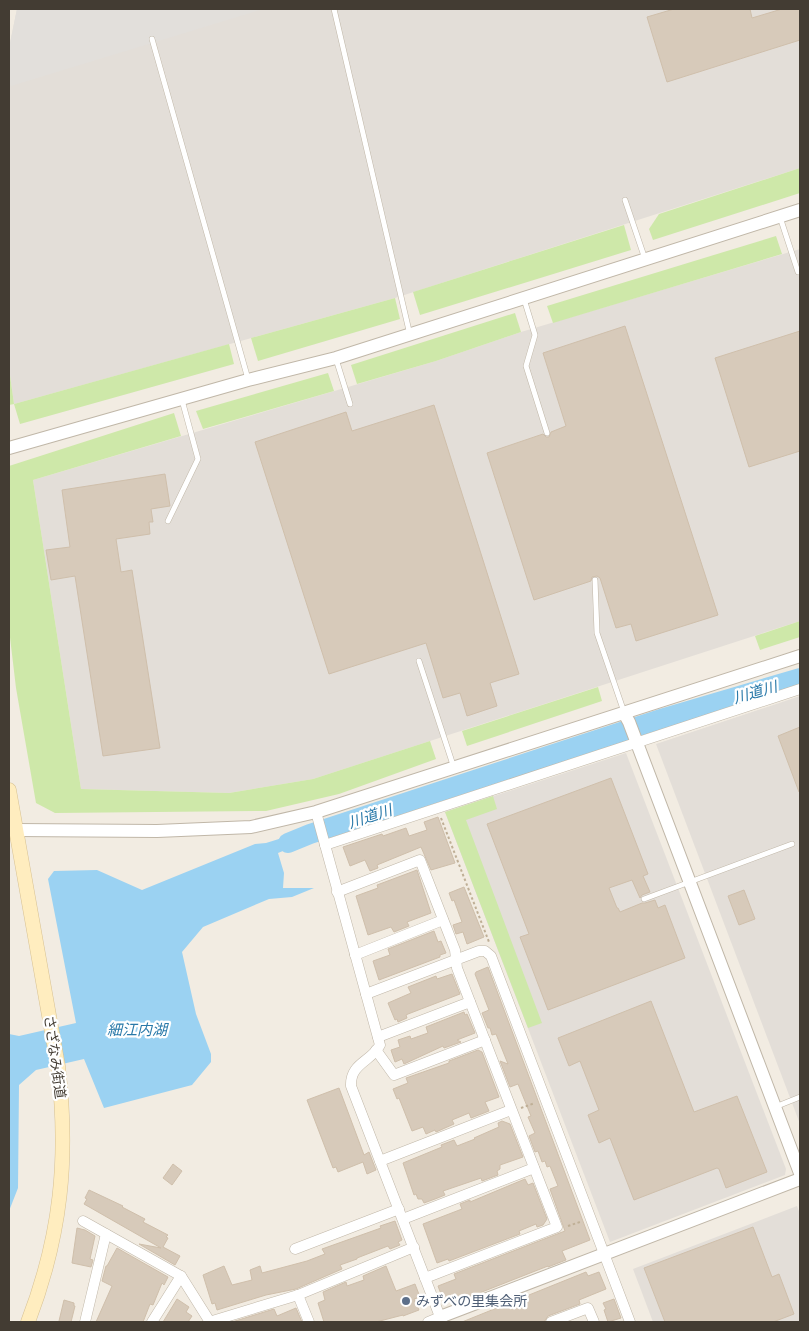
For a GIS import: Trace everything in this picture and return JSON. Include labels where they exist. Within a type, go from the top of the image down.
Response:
[{"type":"main road","name":"さざなみ街道","points":[[9,790],[58,1066],[63,1140],[60,1205],[48,1266],[28,1322]]},
{"type":"street","points":[[9,448],[410,336],[800,210]]},
{"type":"street","points":[[16,830],[157,831],[251,827],[318,817],[454,769],[626,718],[800,656]]},
{"type":"street","points":[[325,843],[438,808],[635,741],[800,689]]},
{"type":"street","points":[[626,718],[800,1174]]},
{"type":"street","points":[[318,817],[380,1046],[355,1070],[350,1083],[425,1278],[437,1321],[800,1179]]},
{"type":"street","points":[[337,892],[420,860],[455,950],[456,959],[470,1002],[557,1227],[425,1278]]},
{"type":"street","points":[[355,955],[443,920]]},
{"type":"street","points":[[366,994],[479,951],[485,951],[490,956],[630,1322]]},
{"type":"street","points":[[378,1038],[470,1002]]},
{"type":"street","points":[[376,1050],[394,1075],[485,1040]]},
{"type":"street","points":[[380,1161],[512,1111]]},
{"type":"street","points":[[403,1219],[534,1168]]},
{"type":"street","points":[[295,1249],[399,1209]]},
{"type":"street","points":[[84,1221],[182,1276],[210,1322],[298,1295],[414,1248]]},
{"type":"street","points":[[85,1322],[106,1234]]},
{"type":"street","points":[[152,1322],[182,1276]]},
{"type":"street","points":[[298,1295],[309,1322]]},
{"type":"street","points":[[551,1322],[588,1308],[594,1322]]},
{"type":"lane","points":[[334,9],[410,336]]},
{"type":"lane","points":[[152,39],[248,380]]},
{"type":"lane","points":[[625,200],[645,260]]},
{"type":"lane","points":[[780,216],[798,272]]},
{"type":"lane","points":[[524,298],[535,336],[526,366],[547,433]]},
{"type":"lane","points":[[336,358],[350,404]]},
{"type":"lane","points":[[168,521],[198,459],[182,399]]},
{"type":"lane","points":[[595,580],[597,633],[626,718]]},
{"type":"lane","points":[[419,661],[454,769]]},
{"type":"lane","points":[[644,899],[792,844]]},
{"type":"lane","points":[[775,1107],[800,1097]]},
{"type":"path","points":[[438,808],[489,943],[485,951]]},
{"type":"path","points":[[512,1111],[545,1099]]},
{"type":"path","points":[[557,1227],[562,1228],[590,1218]]},
{"type":"shaded area","points":[[17,9],[800,9],[800,168],[395,298],[14,404],[9,368],[9,48]]},
{"type":"shaded area","points":[[17,9],[263,9],[11,86],[9,80],[9,48]]},
{"type":"shaded area","points":[[800,249],[800,621],[313,779],[229,793],[81,789],[33,480],[436,361],[521,332]]},
{"type":"shaded area","points":[[800,696],[800,1124],[656,744]]},
{"type":"shaded area","points":[[626,753],[786,1169],[785,1175],[610,1242],[445,812]]},
{"type":"shaded area","points":[[797,1206],[800,1214],[800,1322],[653,1322],[633,1269]]},
{"type":"green space","points":[[800,168],[800,193],[653,240],[649,229],[659,214]]},
{"type":"green space","points":[[624,225],[631,250],[420,315],[413,292]]},
{"type":"green space","points":[[776,236],[782,254],[553,323],[547,306]]},
{"type":"green space","points":[[395,298],[400,319],[258,361],[251,338]]},
{"type":"green space","points":[[515,313],[521,332],[436,361],[357,384],[351,365]]},
{"type":"green space","points":[[229,344],[234,364],[20,424],[14,404]]},
{"type":"green space","points":[[9,368],[14,404],[9,405]]},
{"type":"green space","points":[[328,373],[334,391],[203,429],[196,411]]},
{"type":"green space","points":[[174,413],[181,436],[33,480],[81,789],[229,793],[313,779],[430,741],[436,759],[339,794],[266,811],[55,813],[36,803],[16,688],[9,629],[9,466]]},
{"type":"green space","points":[[800,621],[800,637],[760,650],[755,636]]},
{"type":"green space","points":[[598,687],[602,701],[467,746],[462,731]]},
{"type":"green space","points":[[493,796],[497,809],[466,820],[542,1023],[528,1028],[445,812]]},
{"type":"water","name":"細江内湖","points":[[311,829],[315,838],[278,853],[284,873],[283,888],[314,888],[292,897],[269,899],[203,927],[182,952],[196,1014],[211,1054],[211,1062],[192,1085],[104,1108],[84,1059],[36,1070],[19,1085],[18,1188],[9,1211],[9,1034],[19,1036],[76,1023],[48,879],[54,871],[97,870],[142,890],[255,844],[266,843]]},
{"type":"building","points":[[674,9],[750,9],[752,18],[782,9],[800,9],[800,40],[667,82],[647,17]]},
{"type":"building","points":[[625,326],[718,615],[636,641],[631,624],[616,628],[600,578],[597,576],[592,577],[591,581],[534,600],[487,453],[543,434],[549,437],[551,432],[566,426],[543,353]]},
{"type":"building","points":[[800,331],[800,451],[749,467],[715,358]]},
{"type":"building","points":[[434,405],[519,674],[490,683],[497,706],[467,716],[460,693],[443,698],[426,643],[329,674],[255,442],[346,412],[352,431]]},
{"type":"building","points":[[165,474],[170,506],[151,509],[153,522],[149,522],[150,534],[116,539],[121,572],[132,570],[160,748],[103,756],[75,576],[51,580],[46,550],[70,547],[62,490]]},
{"type":"building","points":[[800,727],[800,792],[799,792],[778,736]]},
{"type":"building","points":[[611,778],[648,874],[643,876],[650,892],[642,895],[640,898],[632,880],[609,888],[617,908],[620,912],[655,900],[658,908],[665,905],[685,958],[548,1010],[520,937],[529,934],[487,824]]},
{"type":"building","points":[[438,817],[455,863],[431,870],[421,847],[377,865],[378,868],[370,871],[365,860],[350,866],[343,847],[406,828],[409,836],[427,830],[424,822]]},
{"type":"building","points":[[417,870],[431,913],[407,922],[409,926],[394,932],[391,927],[368,935],[356,896],[378,888],[377,885]]},
{"type":"building","points":[[464,887],[484,937],[467,944],[463,932],[456,934],[453,925],[462,922],[454,900],[452,901],[449,893]]},
{"type":"building","points":[[744,890],[755,919],[739,925],[728,896]]},
{"type":"building","points":[[434,931],[438,942],[441,941],[446,953],[379,980],[373,961],[390,955],[388,949]]},
{"type":"building","points":[[488,967],[590,1240],[562,1251],[566,1260],[454,1303],[452,1299],[444,1302],[438,1286],[456,1279],[454,1274],[565,1231],[550,1189],[558,1186],[550,1166],[547,1167],[545,1161],[542,1162],[538,1151],[535,1152],[529,1136],[535,1133],[528,1117],[531,1116],[518,1084],[510,1087],[500,1061],[508,1064],[496,1034],[492,1035],[482,1013],[489,1010],[475,974]]},
{"type":"building","points":[[452,974],[460,994],[408,1014],[406,1015],[407,1018],[398,1022],[397,1019],[395,1020],[388,1003],[411,993],[408,987],[436,976],[437,979]]},
{"type":"building","points":[[651,1001],[694,1112],[737,1096],[767,1172],[726,1188],[717,1168],[634,1200],[610,1138],[599,1143],[588,1115],[599,1110],[580,1061],[569,1066],[558,1038]]},
{"type":"building","points":[[464,1012],[465,1015],[467,1014],[475,1033],[457,1040],[461,1042],[444,1048],[443,1046],[404,1064],[402,1059],[395,1062],[391,1050],[400,1047],[398,1040],[410,1036],[411,1039],[428,1033],[426,1027]]},
{"type":"building","points":[[478,1050],[482,1052],[499,1097],[485,1102],[489,1111],[471,1118],[469,1113],[452,1120],[454,1124],[436,1132],[435,1130],[426,1134],[423,1127],[412,1131],[399,1098],[397,1099],[393,1089],[408,1083],[406,1078],[449,1063],[449,1061]]},
{"type":"building","points":[[339,1088],[364,1155],[369,1152],[376,1170],[367,1174],[363,1162],[338,1172],[336,1167],[333,1168],[307,1100]]},
{"type":"building","points":[[502,1121],[510,1124],[523,1157],[500,1165],[500,1169],[497,1171],[498,1175],[482,1181],[481,1178],[443,1191],[445,1195],[424,1203],[422,1199],[418,1199],[416,1194],[414,1195],[403,1163],[454,1140],[457,1146],[475,1139],[499,1127],[498,1123]]},
{"type":"building","points":[[173,1164],[182,1171],[172,1185],[163,1178]]},
{"type":"building","points":[[525,1179],[528,1185],[533,1183],[547,1219],[543,1225],[537,1227],[536,1224],[519,1231],[520,1234],[449,1261],[448,1259],[437,1263],[423,1224],[462,1209],[460,1204],[470,1200],[470,1202]]},
{"type":"building","points":[[89,1190],[123,1206],[145,1219],[143,1222],[168,1235],[163,1247],[180,1256],[175,1265],[139,1244],[161,1248],[84,1204]]},
{"type":"building","points":[[395,1221],[402,1240],[398,1242],[400,1245],[390,1249],[388,1246],[340,1265],[342,1269],[296,1289],[266,1295],[217,1310],[215,1303],[212,1304],[203,1275],[224,1266],[232,1285],[252,1280],[250,1270],[260,1266],[262,1273],[307,1261],[325,1254],[322,1249],[381,1228],[380,1226]]},
{"type":"building","points":[[753,1227],[772,1277],[779,1274],[794,1314],[773,1322],[665,1322],[644,1268]]},
{"type":"building","points":[[77,1228],[95,1236],[90,1259],[93,1260],[91,1267],[72,1263]]},
{"type":"building","points":[[117,1248],[168,1277],[164,1285],[162,1283],[153,1305],[150,1304],[143,1322],[96,1322],[112,1286],[102,1281],[106,1266]]},
{"type":"building","points":[[386,1266],[396,1291],[415,1284],[420,1297],[414,1299],[419,1310],[376,1322],[324,1322],[318,1303],[325,1300],[323,1292],[346,1282],[347,1286],[364,1280],[363,1276]]},
{"type":"building","points":[[586,1272],[588,1276],[599,1272],[606,1289],[579,1300],[580,1304],[548,1316],[544,1322],[462,1322]]},
{"type":"building","points":[[177,1299],[189,1307],[186,1312],[192,1316],[188,1322],[163,1322]]},
{"type":"building","points":[[614,1299],[621,1318],[608,1322],[603,1303]]},
{"type":"building","points":[[64,1300],[74,1303],[75,1306],[71,1322],[59,1321]]},
{"type":"building","points":[[296,1308],[302,1322],[232,1322],[274,1309],[277,1316]]},
{"type":"waterway","name":"川道川","points":[[288,843],[310,834],[664,718],[800,678]]},
{"type":"place","name":"みずべの里集会所","points":[[406,1301]]}]
